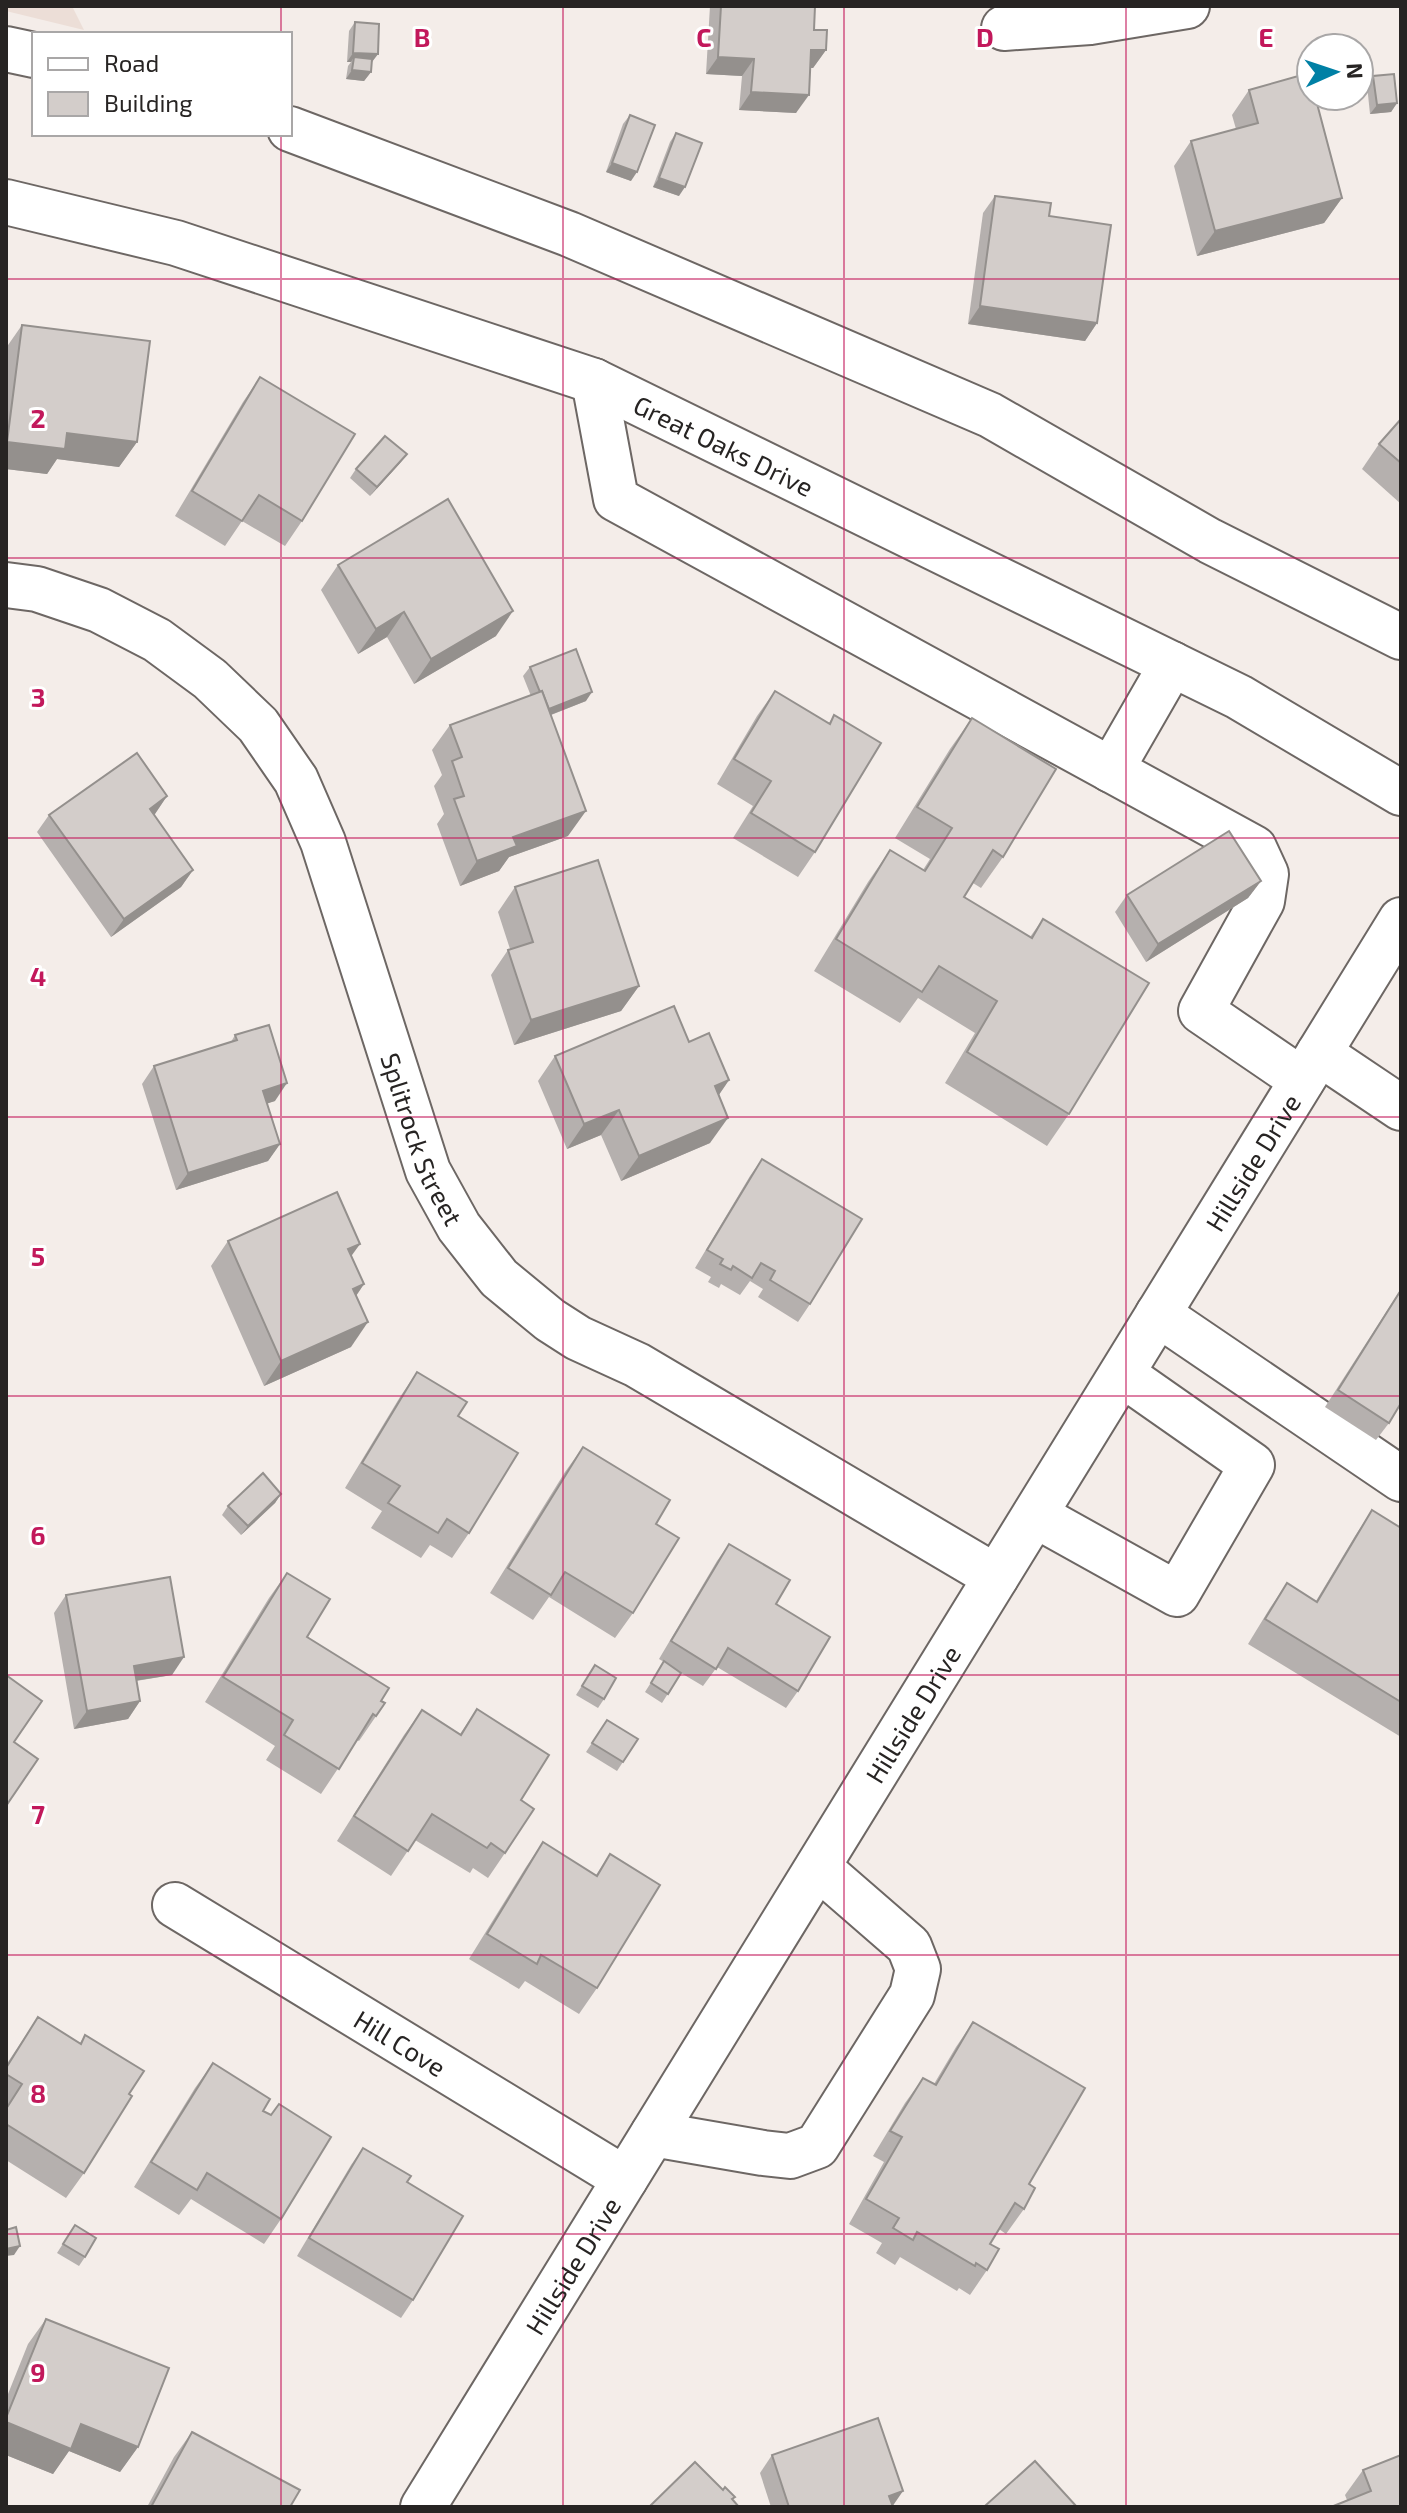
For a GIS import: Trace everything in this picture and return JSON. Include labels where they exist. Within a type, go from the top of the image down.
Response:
[{"type":"street","points":[[1004,28],[1090,22],[1187,6]]},
{"type":"street","points":[[6,49],[32,55]]},
{"type":"street","points":[[292,130],[569,234],[990,415],[1210,541],[1401,637]]},
{"type":"street","name":"Great Oaks Drive","points":[[6,202],[176,243],[594,381],[1239,697],[1401,793]]},
{"type":"street","points":[[594,381],[616,499],[1254,848],[1266,874],[1262,901],[1201,1011],[1401,1108]]},
{"type":"street","name":"Splitrock Street","points":[[6,585],[37,589],[99,610],[157,640],[210,679],[258,725],[296,780],[323,842],[428,1171],[459,1227],[499,1278],[550,1320],[578,1338],[637,1365],[996,1577]]},
{"type":"street","points":[[1111,770],[1172,664]]},
{"type":"street","name":"Hillside Drive","points":[[423,2507],[1401,920]]},
{"type":"street","points":[[1158,1314],[1401,1479]]},
{"type":"street","points":[[1035,1515],[1177,1594],[1252,1465],[1122,1374]]},
{"type":"street","points":[[653,2134],[790,2156],[817,2146],[912,1995],[918,1969],[909,1946],[818,1867]]},
{"type":"street","name":"Hill Cove","points":[[175,1905],[625,2179]]},
{"type":"shaded area","points":[[6,6],[72,6],[84,30],[6,11]]},
{"type":"building","points":[[721,6],[815,6],[814,30],[827,30],[826,50],[811,50],[809,95],[751,92],[754,59],[718,57]]},
{"type":"building","points":[[355,22],[379,24],[378,54],[353,53]]},
{"type":"building","points":[[354,57],[372,59],[371,72],[352,70]]},
{"type":"building","points":[[1394,74],[1397,103],[1377,105],[1375,76]]},
{"type":"building","points":[[1295,77],[1295,112],[1319,112],[1342,198],[1215,231],[1191,141],[1258,123],[1249,90]]},
{"type":"building","points":[[630,115],[655,125],[637,172],[612,163]]},
{"type":"building","points":[[676,133],[702,143],[685,187],[659,178]]},
{"type":"building","points":[[995,196],[1051,203],[1049,216],[1111,225],[1097,323],[980,306]]},
{"type":"building","points":[[22,325],[150,341],[137,442],[67,433],[65,449],[7,442]]},
{"type":"building","points":[[260,377],[355,434],[302,521],[259,495],[242,521],[192,491]]},
{"type":"building","points":[[1401,419],[1401,463],[1379,444]]},
{"type":"building","points":[[385,436],[407,454],[377,487],[356,469]]},
{"type":"building","points":[[448,499],[513,611],[431,659],[404,612],[376,629],[338,565]]},
{"type":"building","points":[[576,649],[592,692],[549,709],[530,667]]},
{"type":"building","points":[[542,691],[586,811],[513,837],[517,846],[477,861],[454,799],[464,796],[452,761],[462,757],[450,725]]},
{"type":"building","points":[[775,691],[830,724],[834,715],[881,743],[815,852],[751,813],[771,781],[734,759]]},
{"type":"building","points":[[972,718],[1056,769],[1003,857],[993,850],[964,897],[1032,938],[1043,919],[1149,983],[1069,1114],[967,1052],[997,1001],[939,966],[922,992],[836,939],[890,850],[925,871],[952,828],[917,807]]},
{"type":"building","points":[[137,753],[167,796],[150,809],[193,870],[124,919],[49,815]]},
{"type":"building","points":[[1229,831],[1261,881],[1158,944],[1127,895]]},
{"type":"building","points":[[598,860],[639,986],[531,1020],[508,950],[533,942],[515,887]]},
{"type":"building","points":[[674,1006],[689,1042],[709,1033],[729,1080],[715,1086],[728,1118],[639,1156],[619,1110],[584,1124],[555,1056]]},
{"type":"building","points":[[269,1025],[287,1083],[263,1091],[280,1144],[188,1173],[154,1066],[237,1040],[235,1035]]},
{"type":"building","points":[[762,1159],[862,1219],[810,1304],[770,1280],[775,1271],[761,1263],[752,1278],[733,1266],[731,1270],[720,1264],[723,1259],[707,1250]]},
{"type":"building","points":[[337,1192],[360,1244],[348,1249],[364,1284],[353,1289],[368,1322],[281,1361],[228,1241]]},
{"type":"building","points":[[1401,1290],[1401,1403],[1389,1423],[1338,1390]]},
{"type":"building","points":[[417,1372],[467,1402],[458,1416],[518,1453],[469,1533],[447,1519],[438,1533],[388,1503],[400,1486],[362,1463]]},
{"type":"building","points":[[583,1447],[670,1500],[656,1524],[679,1538],[633,1613],[565,1572],[551,1595],[508,1568]]},
{"type":"building","points":[[263,1473],[281,1494],[248,1526],[228,1506]]},
{"type":"building","points":[[1372,1510],[1401,1528],[1401,1702],[1265,1619],[1287,1583],[1317,1602]]},
{"type":"building","points":[[729,1544],[790,1580],[776,1604],[830,1637],[798,1691],[728,1648],[716,1669],[671,1641]]},
{"type":"building","points":[[287,1573],[330,1599],[307,1637],[389,1688],[381,1701],[385,1703],[376,1716],[373,1714],[339,1769],[284,1735],[293,1720],[223,1677]]},
{"type":"building","points":[[170,1577],[184,1657],[134,1666],[140,1701],[87,1711],[66,1595]]},
{"type":"building","points":[[664,1661],[681,1673],[668,1694],[651,1683]]},
{"type":"building","points":[[595,1665],[616,1678],[604,1699],[582,1686]]},
{"type":"building","points":[[6,1675],[42,1701],[14,1742],[38,1759],[6,1806]]},
{"type":"building","points":[[477,1709],[549,1755],[521,1800],[534,1809],[505,1853],[491,1843],[487,1848],[432,1814],[408,1851],[354,1816],[422,1710],[461,1735]]},
{"type":"building","points":[[607,1720],[638,1739],[623,1762],[592,1743]]},
{"type":"building","points":[[543,1842],[597,1876],[610,1854],[660,1885],[597,1988],[541,1955],[537,1964],[487,1934]]},
{"type":"building","points":[[38,2017],[81,2044],[85,2035],[144,2071],[84,2173],[6,2124],[6,2109],[22,2084],[6,2074],[6,2068]]},
{"type":"building","points":[[973,2022],[1085,2088],[1029,2184],[1035,2188],[1024,2209],[1015,2203],[990,2244],[999,2249],[987,2270],[917,2232],[913,2240],[893,2228],[899,2218],[866,2199],[902,2137],[890,2131],[923,2078],[936,2085]]},
{"type":"building","points":[[213,2063],[270,2099],[263,2111],[271,2115],[279,2104],[331,2137],[281,2219],[207,2173],[197,2190],[151,2162]]},
{"type":"building","points":[[363,2148],[411,2176],[407,2182],[463,2216],[413,2300],[309,2238]]},
{"type":"building","points":[[75,2225],[96,2238],[85,2257],[63,2244]]},
{"type":"building","points":[[16,2227],[20,2246],[6,2249],[6,2230]]},
{"type":"building","points":[[46,2319],[169,2368],[138,2447],[81,2424],[71,2449],[6,2422]]},
{"type":"building","points":[[878,2418],[903,2491],[889,2496],[893,2507],[789,2507],[772,2455]]},
{"type":"building","points":[[192,2432],[300,2490],[290,2507],[151,2507]]},
{"type":"building","points":[[1401,2455],[1401,2507],[1331,2507],[1371,2491],[1363,2470]]},
{"type":"building","points":[[1035,2461],[1077,2507],[986,2505]]},
{"type":"building","points":[[695,2462],[723,2490],[725,2487],[735,2497],[732,2499],[739,2507],[649,2507]]}]
